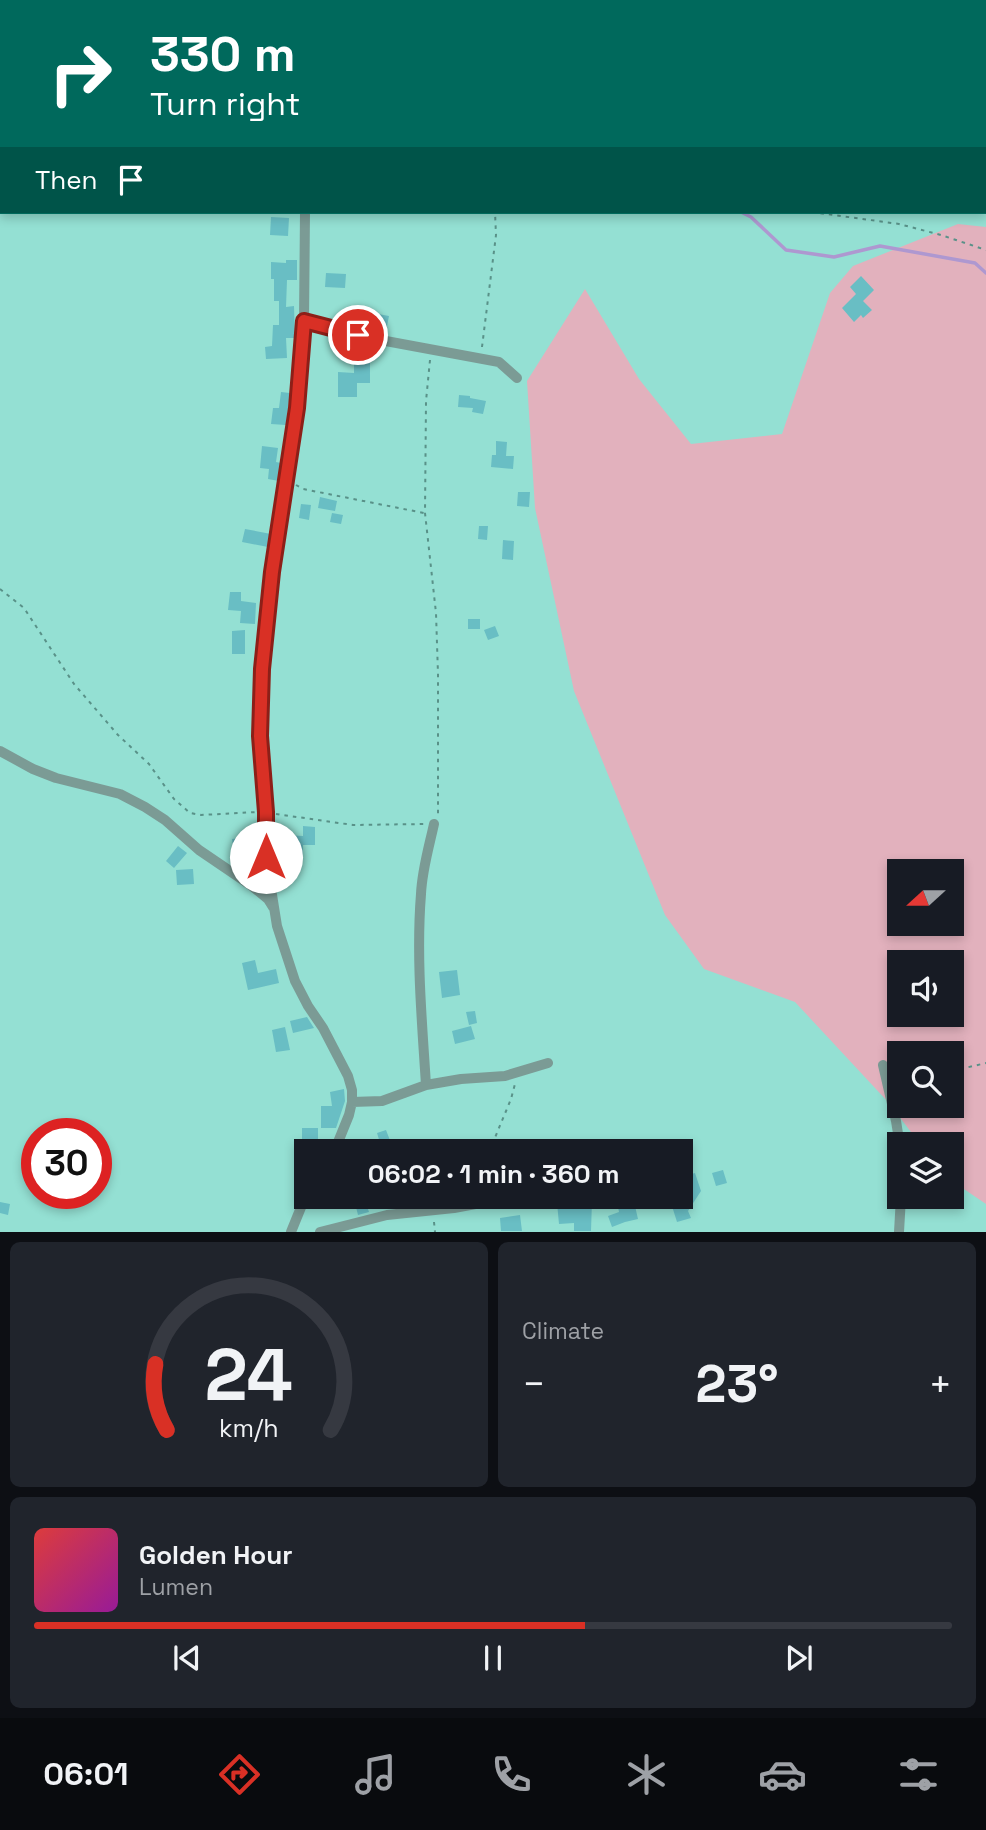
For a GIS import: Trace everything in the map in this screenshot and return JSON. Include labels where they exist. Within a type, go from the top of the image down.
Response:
[{"type":"street","points":[[305,214],[304,321],[297,408],[272,572],[262,669],[260,736],[266,812],[266,857],[273,908],[282,946],[307,1006],[323,1028],[348,1076],[352,1090],[349,1115],[339,1139]]},
{"type":"street","points":[[304,321],[499,362],[517,378]]},
{"type":"street","points":[[0,751],[56,778],[120,794],[145,807],[165,820],[199,850],[252,886],[273,908]]},
{"type":"street","points":[[426,1084],[420,991],[421,893],[434,824]]},
{"type":"street","points":[[352,1102],[382,1101],[426,1084],[474,1077],[505,1076],[548,1063]]},
{"type":"street","points":[[883,1065],[898,1132]]},
{"type":"street","points":[[291,1231],[300,1209]]},
{"type":"street","points":[[320,1231],[387,1215],[444,1209]]},
{"type":"street","points":[[900,1231],[901,1209]]},
{"type":"path","points":[[481,359],[482,333],[496,235],[495,214]]},
{"type":"path","points":[[828,214],[900,223],[986,250]]},
{"type":"path","points":[[0,589],[24,608],[74,684],[118,735],[149,764],[174,799],[190,813],[212,816],[231,812],[266,812],[354,825],[434,824],[439,815],[438,662],[436,613],[425,513],[426,401],[431,348]]},
{"type":"path","points":[[286,479],[303,489],[425,513]]},
{"type":"path","points":[[964,1068],[986,1063]]},
{"type":"path","points":[[494,1139],[520,1073]]},
{"type":"shaded area","points":[[958,224],[986,227],[986,1204],[964,1189],[964,1132],[911,1132],[900,1118],[964,1118],[964,1041],[887,1041],[887,1101],[795,1002],[704,969],[665,915],[574,691],[535,508],[527,381],[585,289],[639,379],[691,444],[782,434],[830,293],[853,266]]},
{"type":"building","points":[[271,217],[289,218],[288,236],[270,235]]},
{"type":"building","points":[[286,260],[297,260],[297,280],[287,280],[286,307],[294,306],[295,338],[286,338],[287,358],[266,359],[265,347],[272,346],[273,325],[279,325],[279,301],[274,301],[271,262],[286,263]]},
{"type":"building","points":[[326,273],[346,274],[345,288],[325,287]]},
{"type":"building","points":[[861,276],[874,290],[863,301],[872,310],[854,322],[842,308],[856,294],[850,287]]},
{"type":"building","points":[[367,312],[389,316],[386,331],[364,327]]},
{"type":"building","points":[[354,357],[370,358],[370,383],[357,383],[357,397],[338,397],[338,372],[354,373]]},
{"type":"building","points":[[281,392],[290,393],[286,425],[271,424],[273,408],[279,408]]},
{"type":"building","points":[[459,395],[486,401],[483,414],[472,412],[473,408],[458,407]]},
{"type":"building","points":[[496,441],[507,442],[506,456],[514,456],[513,469],[491,467],[492,455],[496,455]]},
{"type":"building","points":[[262,446],[278,448],[276,462],[281,463],[279,481],[268,479],[269,469],[260,468]]},
{"type":"building","points":[[518,492],[530,492],[529,507],[517,506]]},
{"type":"building","points":[[320,497],[337,501],[335,511],[318,508]]},
{"type":"building","points":[[301,504],[311,505],[309,520],[299,518]]},
{"type":"building","points":[[332,513],[343,515],[341,524],[330,522]]},
{"type":"building","points":[[479,526],[488,526],[487,540],[478,539]]},
{"type":"building","points":[[245,529],[271,534],[268,547],[242,542]]},
{"type":"building","points":[[503,540],[514,541],[513,560],[502,559]]},
{"type":"building","points":[[230,592],[241,592],[241,601],[256,603],[255,624],[240,623],[241,611],[228,610]]},
{"type":"building","points":[[468,619],[480,619],[480,629],[468,629]]},
{"type":"building","points":[[495,626],[499,636],[488,640],[484,630]]},
{"type":"building","points":[[245,630],[245,654],[232,654],[232,631]]},
{"type":"building","points":[[303,826],[315,827],[315,845],[303,845],[303,855],[283,855],[283,835],[303,836]]},
{"type":"building","points":[[242,838],[244,852],[257,851],[259,867],[240,869],[236,866],[232,839]]},
{"type":"building","points":[[178,846],[187,853],[174,868],[166,861]]},
{"type":"building","points":[[193,869],[194,884],[177,885],[176,870]]},
{"type":"building","points":[[255,960],[258,973],[276,969],[279,983],[248,990],[242,963]]},
{"type":"building","points":[[457,970],[460,995],[442,998],[439,972]]},
{"type":"building","points":[[475,1011],[477,1023],[469,1025],[466,1012]]},
{"type":"building","points":[[307,1017],[314,1028],[293,1033],[290,1021]]},
{"type":"building","points":[[471,1026],[475,1039],[455,1044],[452,1031]]},
{"type":"building","points":[[285,1027],[290,1050],[276,1052],[272,1030]]},
{"type":"building","points":[[344,1089],[345,1101],[336,1128],[321,1128],[321,1106],[332,1106],[330,1092]]},
{"type":"building","points":[[302,1128],[318,1128],[318,1139],[302,1139]]},
{"type":"building","points":[[386,1130],[389,1139],[379,1139],[377,1133]]},
{"type":"building","points":[[723,1170],[727,1183],[716,1186],[712,1173]]},
{"type":"building","points":[[693,1174],[701,1191],[693,1203]]},
{"type":"building","points":[[0,1202],[10,1204],[8,1215],[0,1213]]},
{"type":"building","points":[[356,1209],[368,1209],[369,1212],[358,1215]]},
{"type":"building","points":[[558,1209],[592,1209],[591,1231],[574,1231],[574,1223],[559,1224]]},
{"type":"building","points":[[618,1209],[636,1209],[638,1219],[612,1227],[608,1216],[619,1212]]},
{"type":"building","points":[[673,1209],[689,1209],[691,1218],[677,1222]]},
{"type":"building","points":[[520,1215],[522,1231],[501,1231],[500,1218]]},
{"type":"waterway","points":[[745,214],[786,250],[834,257],[880,246],[975,263],[986,273]]},
{"type":"route","points":[[266,857],[267,832],[260,736],[262,669],[272,572],[297,408],[304,321],[358,335]]}]
